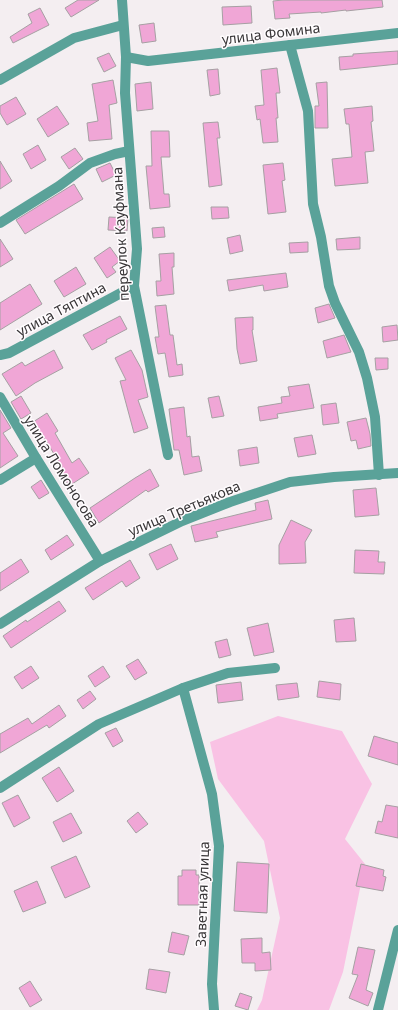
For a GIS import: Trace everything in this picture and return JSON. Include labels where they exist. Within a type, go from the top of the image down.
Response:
[{"type":"street","name":"переулок Кауфмана","points":[[122,0],[126,57],[125,93],[137,249],[134,286],[168,455]]},
{"type":"street","points":[[0,80],[74,38],[123,25]]},
{"type":"street","name":"улица Фомина","points":[[126,57],[148,61],[398,33]]},
{"type":"street","points":[[290,45],[308,111],[313,204],[321,237],[329,286],[335,303],[359,352],[367,378],[375,417],[379,475]]},
{"type":"street","points":[[0,223],[59,186],[90,164],[115,154],[129,151]]},
{"type":"street","name":"улица Тяптина","points":[[0,355],[9,353],[134,286]]},
{"type":"street","name":"улица Ломоносова","points":[[0,397],[100,561]]},
{"type":"street","points":[[0,480],[36,458]]},
{"type":"street","name":"улица Третьякова","points":[[0,624],[100,561],[182,521],[266,489],[290,482],[334,477],[398,473]]},
{"type":"street","points":[[0,788],[99,724],[182,688],[228,673],[275,668]]},
{"type":"street","name":"Заветная улица","points":[[182,688],[212,794],[219,846],[212,984],[214,1010]]},
{"type":"street","points":[[381,1008],[398,930]]},
{"type":"shaded area","points":[[278,716],[342,731],[372,784],[345,839],[365,864],[343,972],[329,1010],[257,1010],[262,1000],[280,918],[264,841],[218,779],[210,742]]},
{"type":"building","points":[[78,0],[99,0],[71,17],[65,8]]},
{"type":"building","points":[[382,0],[383,7],[321,13],[289,14],[290,18],[275,19],[273,1]]},
{"type":"building","points":[[251,6],[252,23],[223,25],[222,7]]},
{"type":"building","points":[[40,8],[49,25],[13,43],[10,37],[32,23],[28,14]]},
{"type":"building","points":[[154,23],[156,41],[142,43],[139,25]]},
{"type":"building","points":[[398,51],[398,64],[340,70],[339,57],[353,56],[353,54]]},
{"type":"building","points":[[109,53],[116,66],[104,72],[97,58]]},
{"type":"building","points":[[277,68],[280,93],[276,93],[278,142],[263,143],[260,119],[257,120],[255,106],[264,105],[261,70]]},
{"type":"building","points":[[218,69],[220,94],[210,96],[207,70]]},
{"type":"building","points":[[113,80],[117,103],[109,105],[112,139],[89,141],[87,123],[98,121],[92,84]]},
{"type":"building","points":[[151,82],[153,109],[137,111],[135,84]]},
{"type":"building","points":[[327,82],[328,128],[315,128],[315,106],[319,106],[316,83]]},
{"type":"building","points":[[16,97],[26,114],[7,125],[0,113],[0,106]]},
{"type":"building","points":[[57,106],[69,124],[48,137],[37,119]]},
{"type":"building","points":[[372,106],[373,121],[371,122],[374,151],[365,152],[368,183],[335,186],[332,159],[352,157],[349,124],[346,124],[344,109]]},
{"type":"building","points":[[218,122],[220,138],[217,138],[222,185],[209,187],[203,123]]},
{"type":"building","points":[[151,131],[169,131],[170,157],[161,157],[164,194],[169,194],[170,207],[150,209],[146,166],[152,166]]},
{"type":"building","points":[[38,145],[46,160],[31,169],[23,154]]},
{"type":"building","points":[[75,148],[83,159],[69,169],[61,157]]},
{"type":"building","points":[[0,161],[12,181],[0,189]]},
{"type":"building","points":[[110,163],[116,175],[102,182],[96,169]]},
{"type":"building","points":[[283,163],[285,180],[282,181],[286,212],[268,214],[263,165]]},
{"type":"building","points":[[74,184],[83,199],[25,234],[16,220]]},
{"type":"building","points":[[211,207],[228,207],[229,218],[212,219]]},
{"type":"building","points":[[109,217],[128,218],[127,231],[108,230]]},
{"type":"building","points":[[164,227],[165,237],[153,238],[152,228]]},
{"type":"building","points":[[240,235],[243,251],[230,254],[227,238]]},
{"type":"building","points":[[360,237],[360,249],[337,250],[336,239]]},
{"type":"building","points":[[0,239],[13,259],[0,267]]},
{"type":"building","points":[[308,242],[308,252],[290,253],[289,243]]},
{"type":"building","points":[[110,247],[120,261],[112,267],[116,272],[107,278],[94,258]]},
{"type":"building","points":[[174,253],[174,267],[172,267],[174,294],[157,296],[156,281],[161,281],[159,254]]},
{"type":"building","points":[[76,267],[86,284],[64,297],[54,281]]},
{"type":"building","points":[[286,273],[288,287],[264,291],[263,285],[229,291],[227,280]]},
{"type":"building","points":[[30,284],[42,304],[0,330],[0,303]]},
{"type":"building","points":[[329,304],[335,318],[318,323],[315,308]]},
{"type":"building","points":[[166,305],[170,335],[173,335],[177,365],[182,364],[183,375],[169,377],[165,353],[158,354],[155,337],[159,337],[155,306]]},
{"type":"building","points":[[120,316],[127,329],[106,340],[107,342],[92,350],[83,335]]},
{"type":"building","points":[[253,317],[252,330],[257,361],[240,364],[237,349],[235,318]]},
{"type":"building","points":[[397,325],[398,340],[383,342],[382,327]]},
{"type":"building","points":[[344,335],[351,352],[327,358],[323,341]]},
{"type":"building","points":[[54,350],[63,368],[35,383],[16,396],[2,374],[22,362],[25,366]]},
{"type":"building","points":[[131,350],[142,370],[148,397],[138,400],[148,428],[134,433],[120,381],[126,380],[115,358]]},
{"type":"building","points":[[375,358],[388,358],[388,369],[376,370]]},
{"type":"building","points":[[309,384],[314,408],[277,414],[278,418],[260,421],[258,407],[282,403],[281,397],[290,396],[288,387]]},
{"type":"building","points":[[21,396],[31,413],[21,419],[11,402]]},
{"type":"building","points":[[219,396],[224,416],[212,418],[208,398]]},
{"type":"building","points":[[336,403],[339,423],[323,425],[321,405]]},
{"type":"building","points":[[184,407],[187,437],[190,436],[192,457],[199,456],[202,471],[184,475],[179,450],[174,450],[169,409]]},
{"type":"building","points":[[0,410],[11,428],[3,433],[18,456],[0,468]]},
{"type":"building","points":[[47,413],[58,431],[55,433],[72,463],[79,458],[89,473],[69,486],[60,471],[63,469],[33,422]]},
{"type":"building","points":[[366,418],[371,446],[358,449],[356,440],[351,441],[347,422]]},
{"type":"building","points":[[312,435],[316,454],[298,457],[294,438]]},
{"type":"building","points":[[257,447],[259,463],[240,466],[238,450]]},
{"type":"building","points":[[150,469],[159,486],[148,492],[146,490],[99,523],[90,508]]},
{"type":"building","points":[[41,480],[49,493],[39,499],[31,487]]},
{"type":"building","points":[[376,488],[379,515],[355,517],[353,490]]},
{"type":"building","points":[[268,500],[272,519],[216,532],[218,537],[195,542],[191,526],[256,510],[255,503]]},
{"type":"building","points":[[291,520],[312,530],[305,542],[306,563],[279,564],[279,545]]},
{"type":"building","points":[[67,535],[74,545],[51,560],[45,550]]},
{"type":"building","points":[[171,544],[178,559],[157,570],[149,554]]},
{"type":"building","points":[[355,550],[379,551],[378,562],[385,562],[384,574],[354,573]]},
{"type":"building","points":[[21,559],[29,572],[0,591],[0,573]]},
{"type":"building","points":[[130,560],[140,578],[126,587],[122,581],[93,600],[85,588]]},
{"type":"building","points":[[59,601],[66,611],[11,648],[3,636],[26,620],[27,622]]},
{"type":"building","points":[[354,618],[356,641],[336,642],[334,620]]},
{"type":"building","points":[[268,623],[274,652],[254,656],[247,628]]},
{"type":"building","points":[[227,639],[231,655],[219,658],[215,642]]},
{"type":"building","points":[[138,659],[147,673],[135,680],[126,666]]},
{"type":"building","points":[[31,666],[39,678],[22,689],[14,677]]},
{"type":"building","points":[[103,666],[110,677],[95,687],[88,676]]},
{"type":"building","points":[[319,681],[341,684],[340,700],[317,697]]},
{"type":"building","points":[[241,682],[243,700],[218,703],[216,685]]},
{"type":"building","points":[[297,683],[299,697],[278,700],[276,685]]},
{"type":"building","points":[[90,691],[96,699],[83,709],[77,700]]},
{"type":"building","points":[[59,705],[66,716],[49,728],[47,725],[0,753],[0,734],[28,718],[32,724]]},
{"type":"building","points":[[116,728],[123,741],[113,747],[105,733]]},
{"type":"building","points":[[374,736],[398,743],[398,765],[368,756]]},
{"type":"building","points":[[59,767],[74,791],[57,802],[42,778]]},
{"type":"building","points":[[18,795],[30,818],[14,827],[2,803]]},
{"type":"building","points":[[386,805],[398,807],[398,838],[375,833],[378,821],[382,822]]},
{"type":"building","points":[[138,812],[148,824],[136,833],[127,821]]},
{"type":"building","points":[[71,813],[82,833],[63,842],[53,822]]},
{"type":"building","points":[[76,856],[90,887],[65,898],[51,867]]},
{"type":"building","points":[[237,862],[269,864],[267,913],[234,911]]},
{"type":"building","points":[[361,864],[384,870],[383,876],[386,877],[383,891],[356,886]]},
{"type":"building","points":[[182,870],[196,870],[196,875],[199,875],[199,905],[178,905],[178,876],[182,876]]},
{"type":"building","points":[[37,881],[46,903],[23,912],[14,891]]},
{"type":"building","points":[[172,932],[189,936],[184,955],[168,952]]},
{"type":"building","points":[[262,938],[262,953],[270,952],[271,970],[255,971],[255,963],[242,963],[241,939]]},
{"type":"building","points":[[358,947],[375,950],[366,990],[373,993],[368,1006],[349,998],[358,975],[352,974]]},
{"type":"building","points":[[149,969],[170,972],[166,993],[146,989]]},
{"type":"building","points":[[30,981],[42,1000],[30,1007],[19,988]]},
{"type":"building","points":[[240,993],[252,997],[248,1010],[235,1006]]}]
